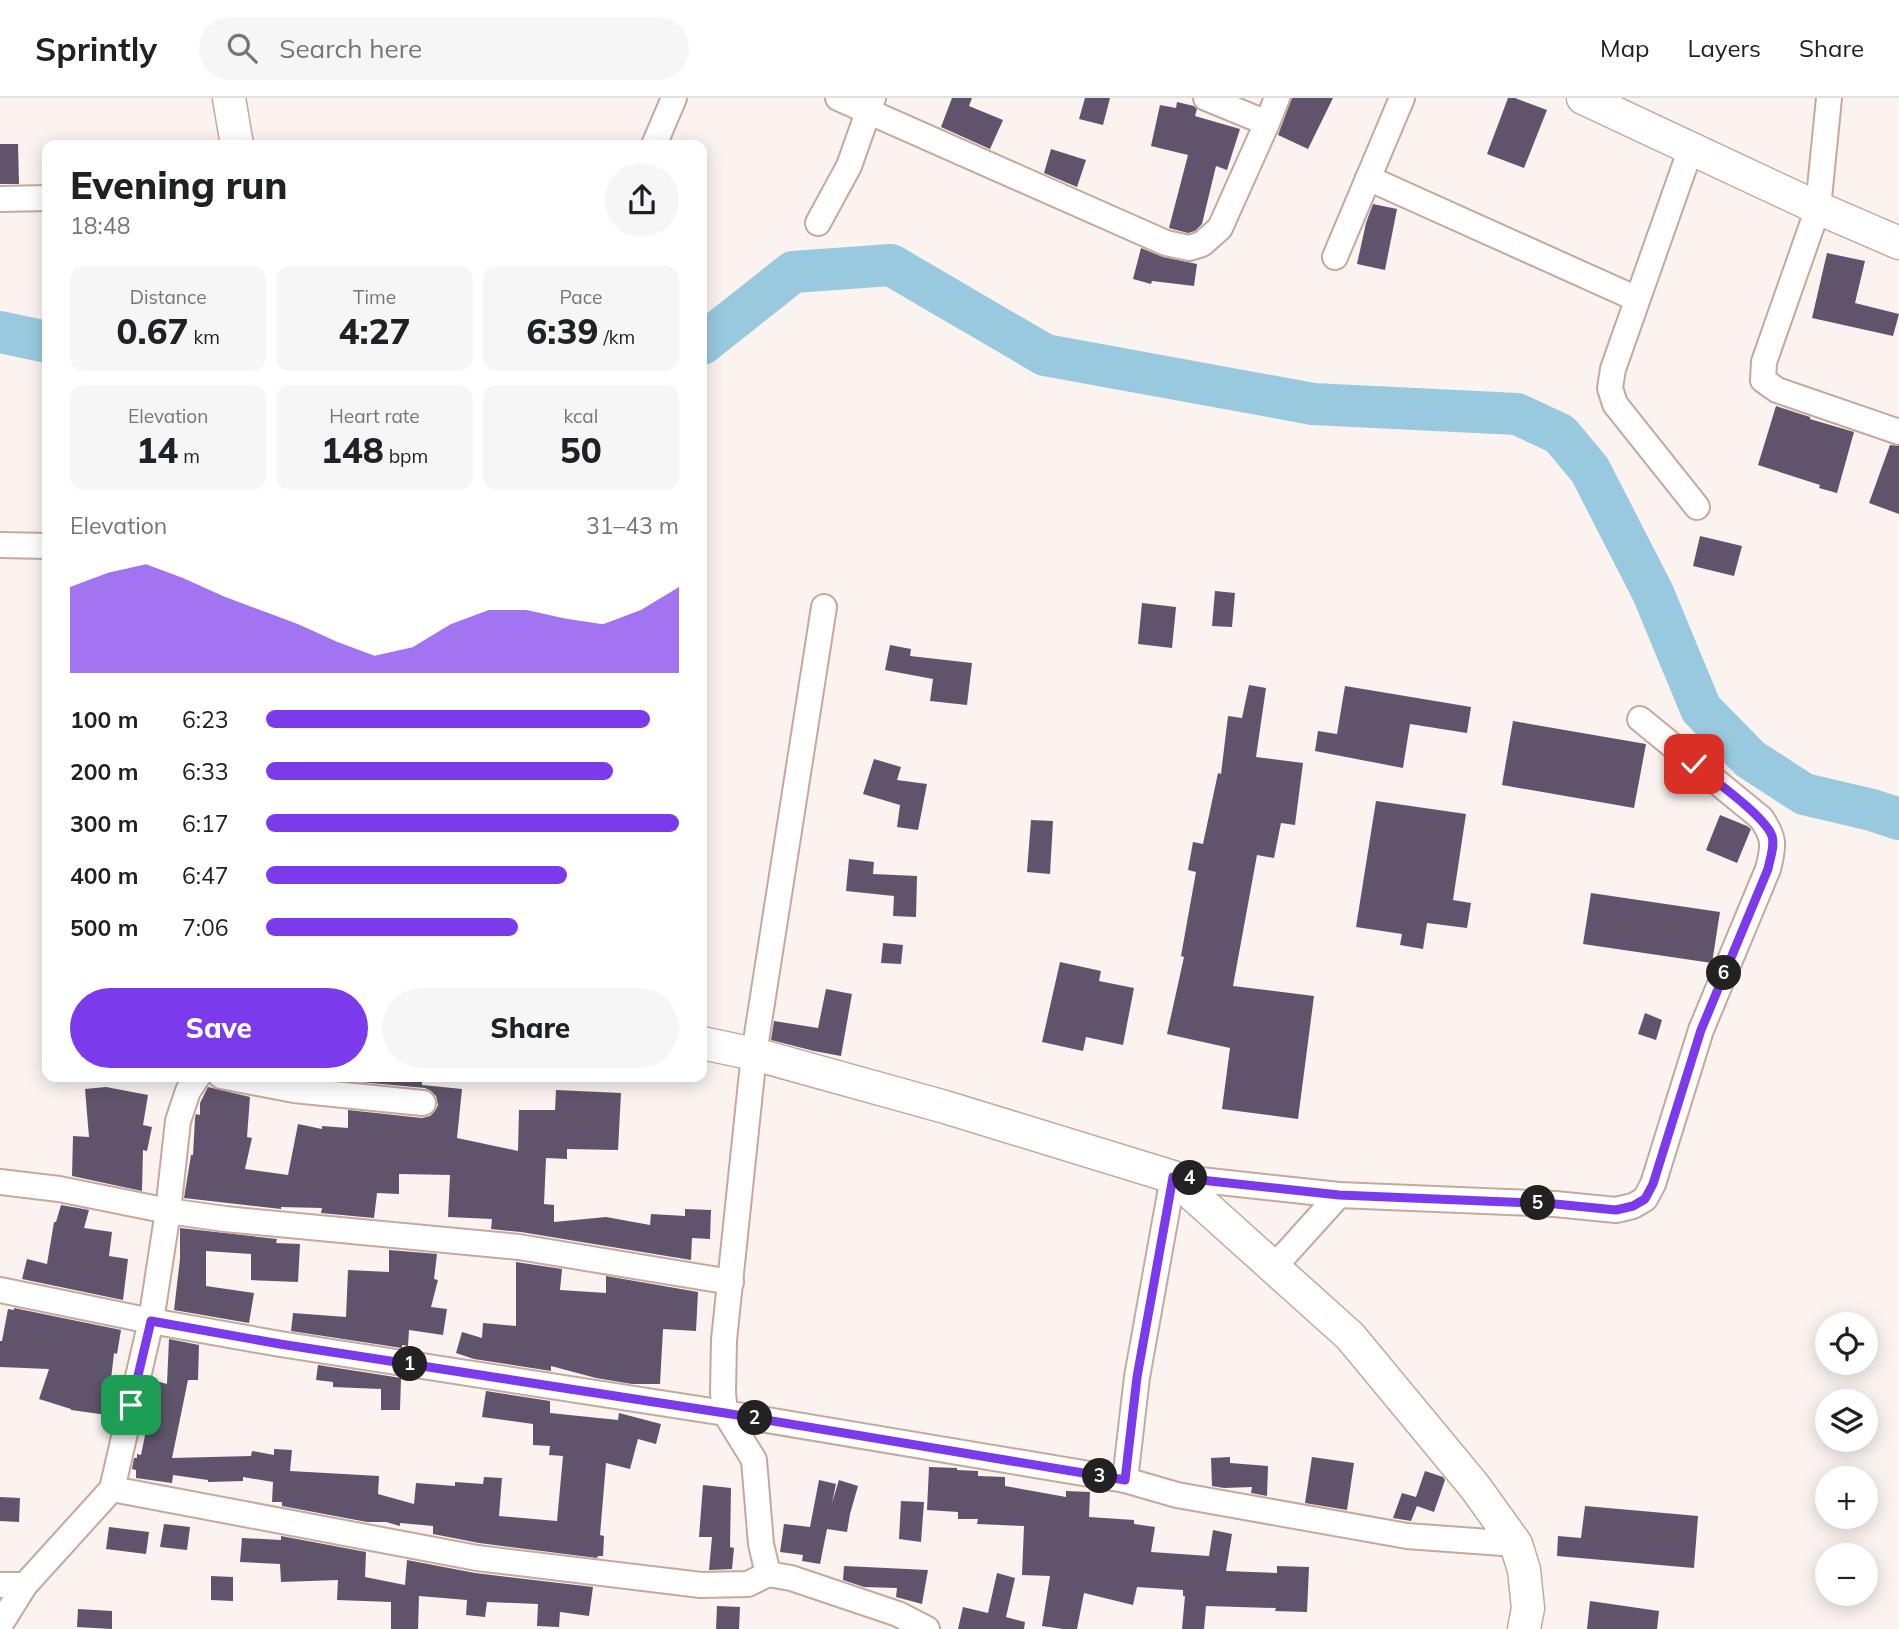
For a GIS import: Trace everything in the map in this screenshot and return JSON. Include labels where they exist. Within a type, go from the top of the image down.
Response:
[{"type":"street","points":[[229,98],[236,140]]},
{"type":"street","points":[[656,140],[674,98]]},
{"type":"street","points":[[838,98],[871,104],[926,137],[1166,243],[1189,248],[1202,244],[1220,228],[1277,98]]},
{"type":"street","points":[[1206,98],[1267,123]]},
{"type":"street","points":[[1335,257],[1402,98]]},
{"type":"street","points":[[1583,98],[1899,243]]},
{"type":"street","points":[[1829,98],[1818,208],[1764,362],[1763,380],[1777,390],[1899,432]]},
{"type":"street","points":[[818,223],[849,166],[871,104]]},
{"type":"street","points":[[1691,148],[1613,369],[1610,388],[1615,404],[1697,507]]},
{"type":"street","points":[[1368,178],[1637,299]]},
{"type":"street","points":[[0,200],[42,198]]},
{"type":"street","points":[[0,545],[42,546]]},
{"type":"street","points":[[768,1574],[761,1544],[754,1460],[725,1413],[724,1340],[754,1054],[824,607]]},
{"type":"street","points":[[707,1044],[754,1054],[945,1107],[1173,1177],[1339,1195],[1555,1204],[1616,1210],[1633,1206],[1645,1199],[1653,1184],[1701,1030],[1768,869],[1773,838],[1761,818],[1640,719]]},
{"type":"street","points":[[0,1625],[25,1585],[112,1489],[151,1321],[168,1211],[178,1121],[188,1091],[194,1082]]},
{"type":"street","points":[[252,1082],[294,1090],[424,1103]]},
{"type":"street","points":[[1173,1177],[1350,1336],[1475,1487],[1516,1544],[1524,1570],[1528,1608],[1524,1629]]},
{"type":"street","points":[[1125,1480],[1137,1377],[1173,1177]]},
{"type":"street","points":[[0,1182],[59,1189],[168,1211],[225,1219],[519,1247],[731,1282]]},
{"type":"street","points":[[1273,1267],[1339,1195]]},
{"type":"street","points":[[0,1290],[280,1344],[725,1413],[1125,1480],[1177,1495],[1407,1535],[1516,1544]]},
{"type":"street","points":[[112,1489],[477,1558],[701,1585],[748,1584],[768,1574],[791,1578],[898,1614],[927,1629]]},
{"type":"street","points":[[0,1585],[25,1585]]},
{"type":"building","points":[[952,98],[972,98],[969,106],[1003,120],[990,149],[941,127]]},
{"type":"building","points":[[1085,98],[1110,98],[1103,125],[1079,119]]},
{"type":"building","points":[[1292,98],[1333,98],[1308,149],[1278,135]]},
{"type":"building","points":[[1508,98],[1547,110],[1524,168],[1487,154]]},
{"type":"building","points":[[1177,102],[1194,106],[1197,109],[1195,116],[1240,129],[1227,170],[1216,166],[1202,224],[1195,231],[1188,233],[1169,228],[1188,155],[1151,146],[1160,105],[1176,108]]},
{"type":"building","points":[[0,144],[18,144],[19,184],[0,184]]},
{"type":"building","points":[[1051,149],[1086,160],[1077,187],[1044,173]]},
{"type":"building","points":[[1373,204],[1397,209],[1385,270],[1357,264]]},
{"type":"building","points":[[1141,248],[1163,257],[1197,264],[1194,286],[1152,281],[1151,284],[1133,279]]},
{"type":"building","points":[[1827,253],[1865,261],[1855,303],[1899,314],[1893,336],[1812,318]]},
{"type":"building","points":[[1776,406],[1854,432],[1837,493],[1758,465]]},
{"type":"building","points":[[1890,445],[1899,446],[1899,514],[1869,503]]},
{"type":"building","points":[[1700,536],[1742,546],[1734,576],[1693,566]]},
{"type":"building","points":[[1215,591],[1235,593],[1232,627],[1212,626]]},
{"type":"building","points":[[1142,603],[1176,607],[1172,648],[1138,644]]},
{"type":"building","points":[[890,645],[911,649],[910,656],[972,663],[967,705],[930,701],[933,679],[885,670]]},
{"type":"building","points":[[1249,685],[1266,688],[1256,757],[1303,763],[1295,825],[1281,823],[1274,858],[1257,855],[1233,986],[1314,996],[1298,1119],[1222,1109],[1230,1048],[1167,1034],[1184,957],[1181,956],[1196,872],[1188,870],[1193,842],[1203,844],[1218,773],[1221,774],[1228,716],[1242,718]]},
{"type":"building","points":[[1345,686],[1471,707],[1467,733],[1410,724],[1403,768],[1315,751],[1318,731],[1337,734]]},
{"type":"building","points":[[1513,721],[1646,744],[1634,808],[1502,785]]},
{"type":"building","points":[[874,759],[901,767],[897,780],[927,784],[918,830],[897,827],[900,805],[863,794]]},
{"type":"building","points":[[1376,801],[1466,814],[1453,900],[1471,903],[1467,928],[1427,923],[1423,949],[1400,945],[1402,934],[1356,927]]},
{"type":"building","points":[[1720,815],[1751,829],[1737,863],[1706,850]]},
{"type":"building","points":[[1031,820],[1053,821],[1050,874],[1027,872]]},
{"type":"building","points":[[849,859],[874,862],[873,874],[917,876],[916,917],[893,916],[894,896],[846,891]]},
{"type":"building","points":[[1591,893],[1720,912],[1712,963],[1583,944]]},
{"type":"building","points":[[883,943],[903,945],[901,964],[881,963]]},
{"type":"building","points":[[1060,962],[1101,971],[1099,981],[1134,988],[1123,1045],[1086,1037],[1083,1051],[1042,1042]]},
{"type":"building","points":[[826,989],[852,994],[841,1056],[771,1040],[774,1021],[818,1028]]},
{"type":"building","points":[[1645,1013],[1662,1020],[1656,1040],[1638,1034]]},
{"type":"building","points":[[361,1082],[422,1082],[422,1085],[462,1089],[457,1138],[518,1151],[519,1110],[555,1110],[556,1090],[621,1093],[618,1150],[567,1149],[567,1159],[546,1158],[544,1204],[554,1205],[554,1222],[606,1217],[650,1225],[651,1214],[685,1216],[685,1209],[711,1210],[710,1239],[692,1238],[691,1260],[491,1229],[492,1219],[448,1217],[450,1175],[399,1174],[399,1194],[377,1193],[374,1218],[321,1213],[322,1208],[281,1209],[184,1198],[193,1155],[195,1118],[196,1114],[200,1115],[200,1103],[208,1087],[250,1097],[247,1137],[252,1138],[245,1169],[288,1175],[298,1124],[322,1129],[322,1126],[348,1128],[348,1110],[422,1118],[430,1116],[438,1105],[436,1096],[425,1088]]},
{"type":"building","points":[[106,1087],[148,1095],[143,1125],[152,1127],[147,1151],[143,1150],[142,1191],[72,1176],[73,1136],[89,1137],[85,1089]]},
{"type":"building","points":[[61,1205],[89,1210],[84,1228],[112,1232],[109,1256],[128,1259],[123,1300],[22,1279],[27,1259],[47,1264],[54,1222]]},
{"type":"building","points":[[180,1228],[277,1239],[276,1243],[300,1244],[298,1282],[251,1280],[251,1254],[206,1251],[206,1286],[254,1293],[249,1323],[174,1310],[180,1259]]},
{"type":"building","points":[[389,1250],[437,1254],[434,1279],[438,1280],[431,1307],[447,1309],[443,1335],[409,1330],[408,1346],[402,1345],[402,1348],[291,1331],[293,1313],[346,1317],[348,1270],[389,1272]]},
{"type":"building","points":[[516,1262],[562,1269],[560,1290],[606,1293],[606,1276],[698,1292],[696,1331],[663,1329],[660,1384],[632,1384],[551,1366],[551,1371],[474,1359],[456,1353],[462,1332],[482,1338],[483,1323],[516,1326]]},
{"type":"building","points":[[8,1309],[121,1330],[117,1354],[114,1353],[107,1415],[71,1410],[39,1399],[49,1369],[0,1367],[0,1341]]},
{"type":"building","points":[[169,1339],[199,1345],[198,1380],[188,1380],[172,1458],[251,1456],[252,1451],[274,1455],[274,1449],[292,1450],[290,1471],[379,1476],[378,1494],[414,1504],[416,1483],[455,1486],[455,1482],[483,1484],[484,1477],[502,1478],[499,1516],[557,1521],[563,1456],[549,1455],[550,1446],[533,1445],[533,1424],[482,1417],[486,1391],[550,1401],[550,1413],[618,1420],[619,1413],[661,1424],[656,1444],[638,1439],[630,1469],[606,1463],[600,1535],[604,1536],[603,1556],[597,1558],[479,1543],[433,1534],[433,1526],[367,1522],[282,1506],[282,1502],[272,1502],[273,1482],[243,1477],[243,1481],[208,1482],[173,1475],[172,1483],[136,1478],[136,1470],[132,1469],[134,1458],[137,1458],[137,1454],[141,1455],[156,1381],[167,1384]]},
{"type":"building","points":[[318,1365],[401,1378],[400,1410],[381,1410],[381,1389],[333,1387],[333,1382],[316,1380]]},
{"type":"building","points":[[1230,1457],[1230,1463],[1268,1466],[1267,1496],[1251,1493],[1252,1487],[1212,1486],[1211,1458]]},
{"type":"building","points":[[1312,1457],[1354,1463],[1347,1510],[1305,1503]]},
{"type":"building","points":[[929,1467],[978,1471],[978,1476],[1005,1477],[1005,1486],[1066,1497],[1066,1491],[1090,1492],[1089,1517],[1134,1520],[1134,1524],[1155,1527],[1151,1552],[1209,1556],[1213,1530],[1232,1534],[1226,1571],[1277,1573],[1277,1566],[1309,1567],[1307,1612],[1275,1611],[1276,1608],[1206,1606],[1204,1629],[1182,1629],[1185,1596],[1183,1590],[1137,1587],[1133,1605],[1084,1593],[1077,1629],[1042,1626],[1050,1576],[1022,1575],[1024,1526],[977,1524],[978,1519],[958,1519],[958,1512],[927,1510]]},
{"type":"building","points":[[1425,1471],[1445,1480],[1434,1512],[1417,1506],[1411,1521],[1393,1518],[1402,1493],[1416,1497]]},
{"type":"building","points":[[819,1480],[836,1484],[832,1503],[839,1480],[858,1486],[847,1532],[827,1529],[820,1564],[802,1561],[803,1555],[780,1552],[784,1524],[810,1527]]},
{"type":"building","points":[[703,1485],[731,1488],[730,1547],[734,1548],[732,1569],[709,1570],[712,1537],[699,1537]]},
{"type":"building","points":[[0,1497],[20,1498],[19,1522],[0,1521]]},
{"type":"building","points":[[901,1501],[924,1502],[921,1542],[899,1539]]},
{"type":"building","points":[[1585,1506],[1698,1516],[1694,1568],[1557,1556],[1558,1536],[1581,1538]]},
{"type":"building","points":[[164,1524],[190,1527],[187,1550],[160,1547]]},
{"type":"building","points":[[109,1527],[149,1532],[146,1554],[106,1549]]},
{"type":"building","points":[[281,1536],[366,1552],[365,1577],[405,1585],[407,1560],[475,1573],[593,1587],[589,1616],[560,1612],[559,1627],[537,1626],[538,1604],[487,1602],[485,1617],[466,1615],[467,1600],[419,1596],[418,1629],[391,1629],[391,1602],[337,1600],[338,1580],[281,1582],[280,1564],[240,1562],[242,1538],[281,1540]]},
{"type":"building","points":[[844,1566],[928,1570],[922,1604],[896,1597],[897,1588],[864,1587],[843,1580]]},
{"type":"building","points":[[997,1573],[1015,1578],[1006,1617],[1025,1622],[1024,1629],[958,1629],[963,1607],[988,1613]]},
{"type":"building","points":[[211,1576],[233,1577],[233,1601],[211,1600]]},
{"type":"building","points":[[1590,1601],[1659,1611],[1657,1629],[1587,1629]]},
{"type":"building","points":[[717,1606],[740,1607],[739,1629],[716,1629]]},
{"type":"building","points":[[78,1609],[112,1611],[112,1629],[77,1627]]},
{"type":"waterway","points":[[707,340],[793,272],[891,265],[1045,355],[1313,404],[1517,414],[1560,434],[1590,470],[1653,593],[1701,709],[1750,759],[1804,794],[1899,819]]},
{"type":"waterway","points":[[0,332],[42,341]]},
{"type":"route","points":[[131,1405],[151,1321],[1125,1480],[1137,1377],[1173,1177],[1339,1195],[1555,1204],[1616,1210],[1633,1206],[1645,1199],[1653,1184],[1701,1030],[1768,869],[1772,853],[1773,838],[1761,818],[1694,764]]}]
